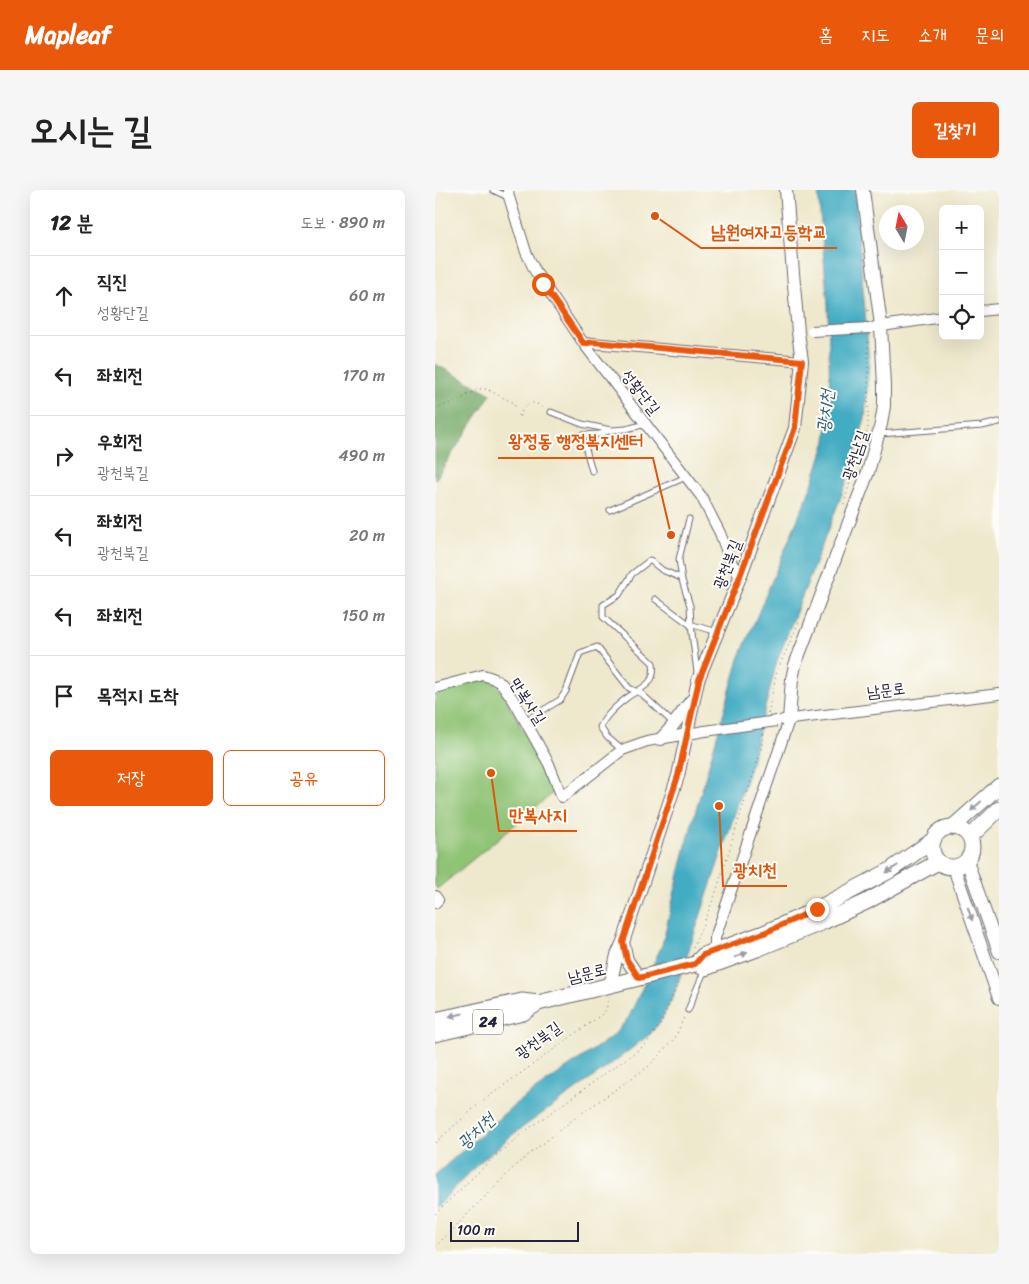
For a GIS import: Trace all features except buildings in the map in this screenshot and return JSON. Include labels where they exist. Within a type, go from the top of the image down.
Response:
[{"type":"main road","points":[[953,827],[999,786]]},
{"type":"main road","points":[[970,838],[999,809]]},
{"type":"main road","points":[[698,960],[757,949],[820,915],[889,871],[932,841],[940,830],[953,827],[960,828],[970,838],[972,850],[961,865],[947,868],[937,862],[932,854],[932,841]]},
{"type":"main road","points":[[698,960],[703,955],[764,933],[866,902],[937,862]]},
{"type":"main road","name":"남문로","points":[[435,1034],[523,1013],[538,1003],[641,978],[698,960]]},
{"type":"main road","name":"남문로","points":[[435,1020],[522,1001],[538,1003]]},
{"type":"street","name":"광천북길","points":[[610,985],[617,954],[623,942],[678,776],[699,680],[795,428],[802,361],[786,190]]},
{"type":"street","name":"광천남길","points":[[783,720],[795,665],[868,472],[879,434],[884,406],[871,326],[863,190]]},
{"type":"street","name":"성황단길","points":[[508,194],[526,252],[535,271],[584,344],[647,423],[701,496],[730,560],[740,576]]},
{"type":"street","points":[[984,311],[999,309]]},
{"type":"street","points":[[798,332],[939,318]]},
{"type":"street","points":[[584,344],[592,342],[802,361]]},
{"type":"street","name":"만복사길","points":[[435,688],[483,675],[502,684],[514,701],[549,764],[562,797],[622,750]]},
{"type":"street","name":"남문로","points":[[687,734],[783,720],[999,694]]},
{"type":"street","points":[[661,739],[675,724],[694,697]]},
{"type":"street","points":[[715,952],[715,938],[783,720]]},
{"type":"street","points":[[622,750],[647,741],[687,734]]},
{"type":"street","points":[[961,865],[999,952]]},
{"type":"street","points":[[961,865],[999,998]]},
{"type":"street","points":[[435,896],[439,900],[435,903]]},
{"type":"street","points":[[623,942],[627,960],[641,978]]},
{"type":"lane","points":[[493,190],[508,194]]},
{"type":"lane","points":[[551,412],[582,424],[611,430],[626,429],[647,423]]},
{"type":"lane","points":[[879,434],[982,426],[999,422]]},
{"type":"lane","points":[[592,470],[581,435],[600,434],[611,430]]},
{"type":"lane","points":[[610,510],[686,477]]},
{"type":"lane","points":[[689,519],[679,559],[681,578],[691,606],[691,625],[699,680]]},
{"type":"lane","points":[[622,750],[600,727],[603,721],[625,699],[644,688],[652,679],[654,670],[653,663],[603,617],[603,605],[619,595],[632,574],[650,560],[662,570],[681,578]]},
{"type":"lane","points":[[655,599],[691,625],[718,632]]},
{"type":"lane","points":[[525,721],[560,700],[566,691],[580,653],[597,647],[629,688],[642,694],[675,724]]},
{"type":"lane","points":[[688,1010],[698,960]]},
{"type":"path","points":[[843,507],[858,451],[868,429],[871,326],[867,303]]},
{"type":"path","points":[[435,409],[460,400],[477,389],[489,389],[492,393],[515,403],[519,418],[523,407],[532,402],[551,412]]},
{"type":"path","points":[[768,712],[777,671],[802,615]]},
{"type":"path","points":[[698,960],[715,895],[761,750],[765,731]]},
{"type":"path","points":[[435,1214],[494,1157],[524,1132],[645,1045],[660,1025],[682,974]]},
{"type":"path","name":"광천북길","points":[[435,1143],[481,1102],[601,1015],[605,1010],[610,985]]},
{"type":"path","points":[[435,1247],[516,1165],[575,1118],[649,1066],[675,1038],[688,1010]]},
{"type":"green space","points":[[435,364],[491,394],[435,480]]},
{"type":"green space","points":[[482,679],[491,681],[498,687],[555,790],[437,889],[435,886],[435,691]]},
{"type":"water","points":[[818,190],[855,190],[869,361],[865,418],[847,481],[777,661],[749,771],[673,997],[660,1022],[649,1035],[512,1135],[479,1163],[435,1208],[435,1175],[515,1104],[613,1036],[629,1017],[662,945],[686,845],[739,659],[812,485],[826,441],[830,403],[828,305]]},
{"type":"place","name":"남원여자고등학교","points":[[655,216]]},
{"type":"place","name":"왕정동 행정복지센터","points":[[671,535]]},
{"type":"place","name":"만복사지","points":[[491,773]]},
{"type":"place","name":"광치천","points":[[719,806]]},
{"type":"route","points":[[543,284],[584,344],[592,342],[802,361],[795,428],[699,680],[678,776],[623,942],[625,955],[639,978],[695,964],[703,955],[764,933],[817,909]]}]
